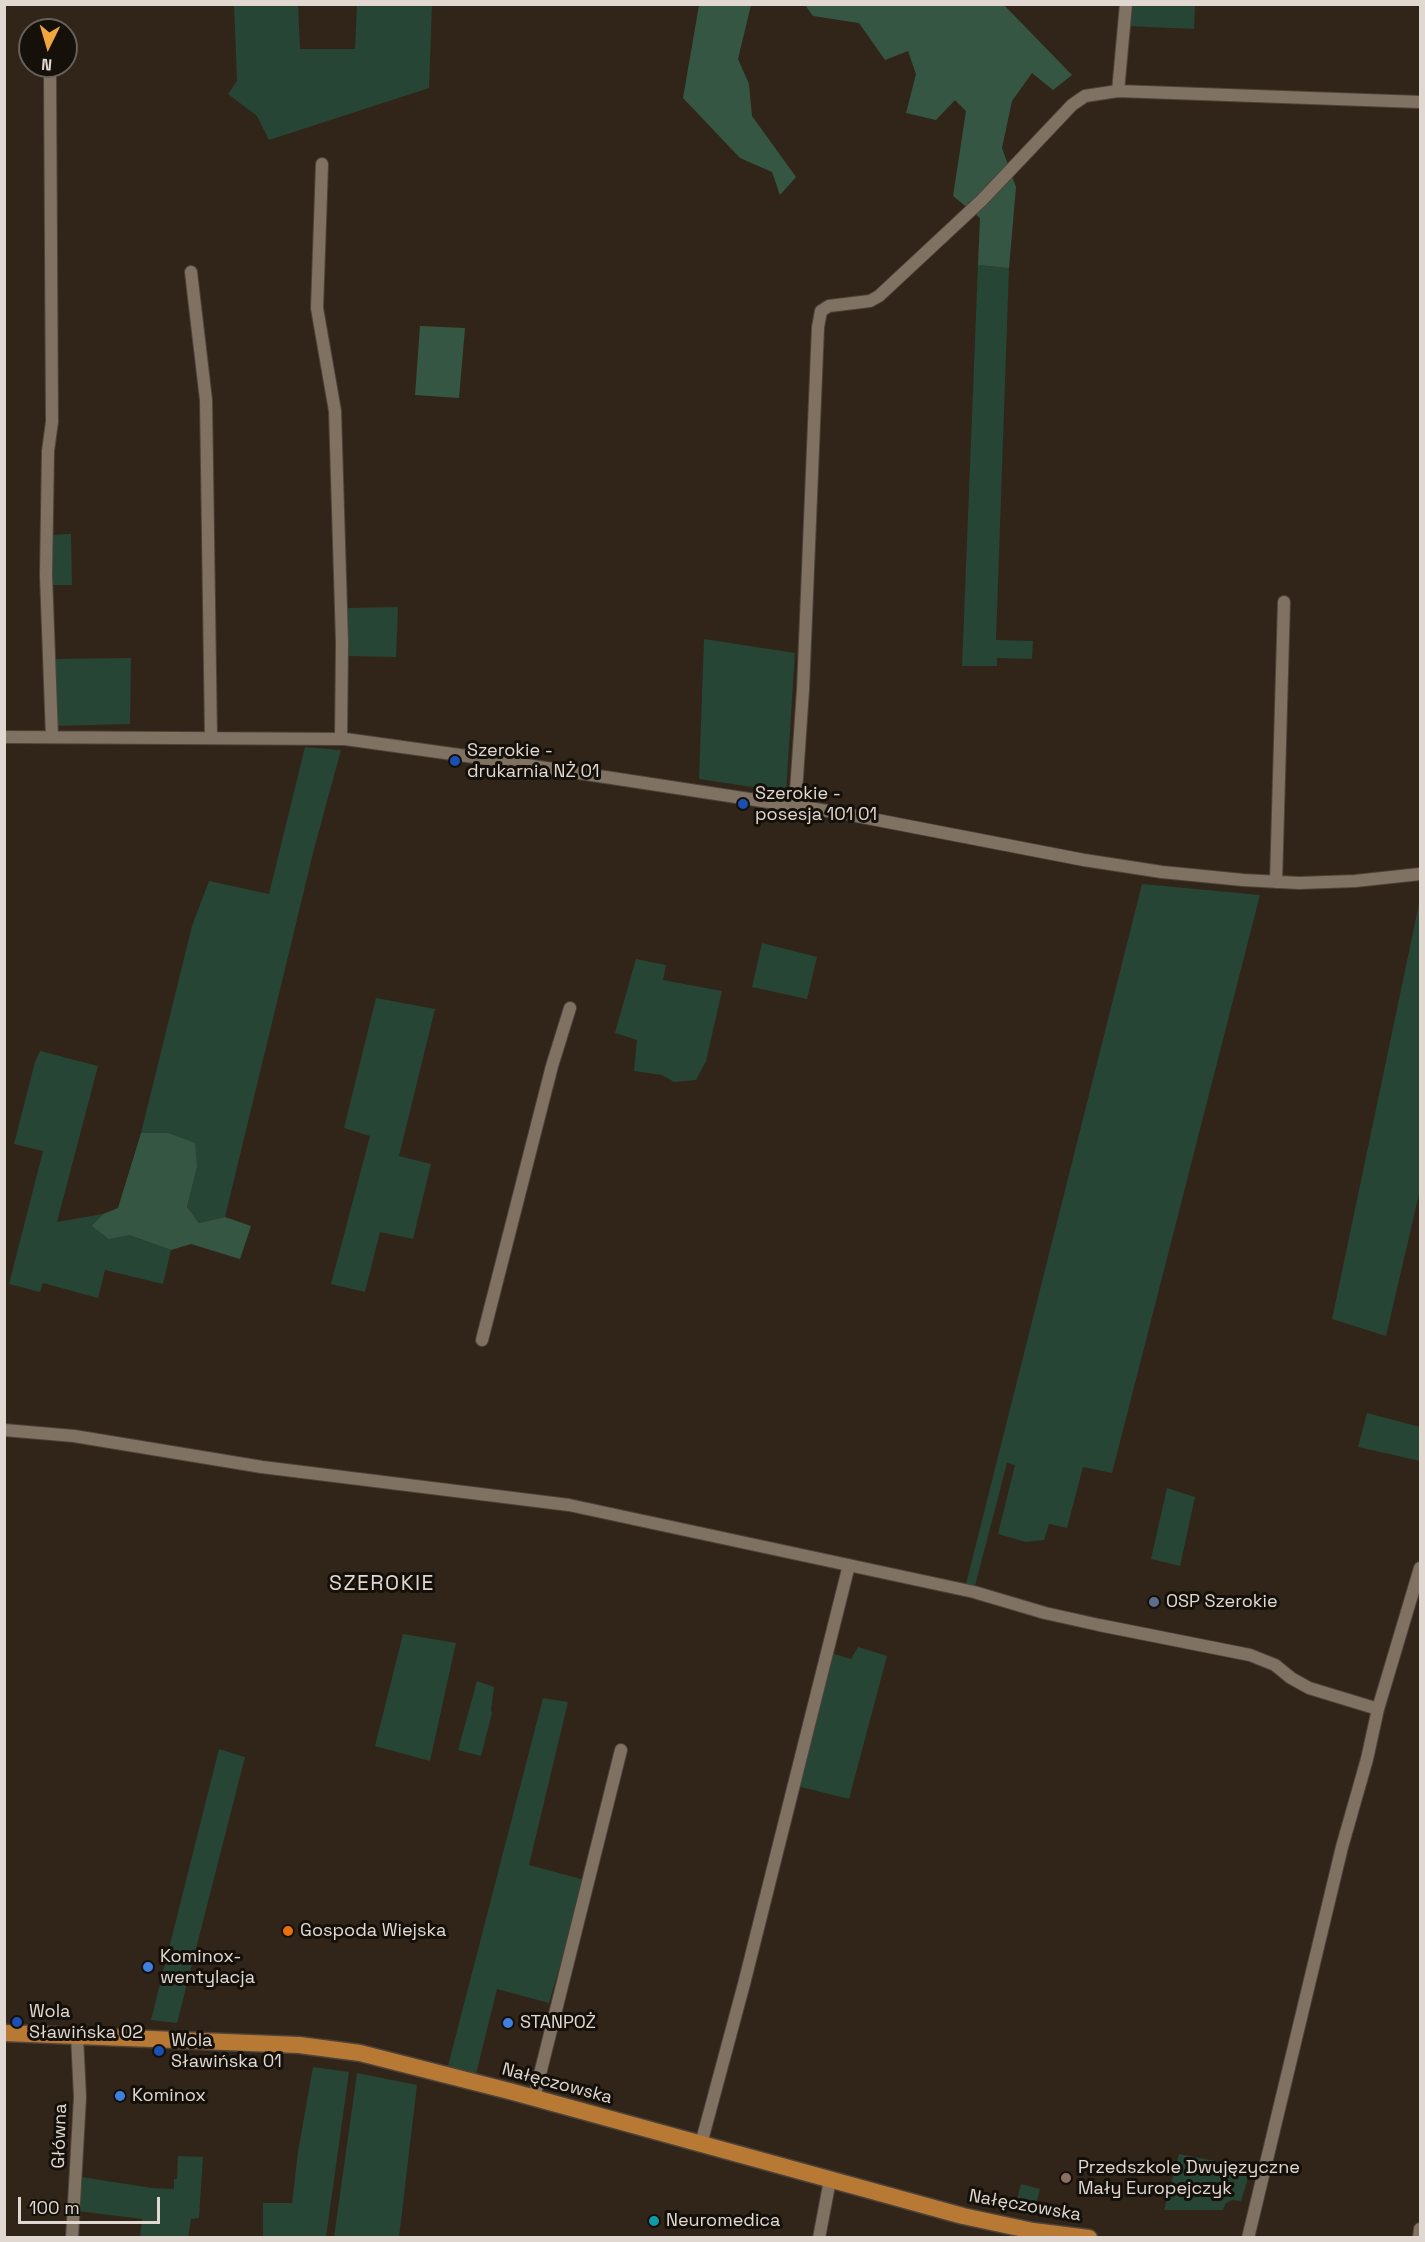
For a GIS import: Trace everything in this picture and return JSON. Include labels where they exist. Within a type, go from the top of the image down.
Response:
[{"type":"main road","name":"Nałęczowska","points":[[4,2032],[335,2049],[394,2060],[981,2220],[1089,2238]]},
{"type":"street","points":[[1118,91],[1126,4]]},
{"type":"street","points":[[50,78],[51,422],[48,451],[46,575],[52,737]]},
{"type":"street","points":[[795,806],[804,667],[818,327],[821,311],[829,306],[870,301],[879,296],[982,200],[1072,105],[1085,96],[1118,91],[1420,102]]},
{"type":"street","points":[[322,164],[317,308],[335,411],[342,642],[341,739]]},
{"type":"street","points":[[191,272],[206,400],[211,738]]},
{"type":"street","points":[[1276,882],[1284,602]]},
{"type":"street","points":[[4,737],[341,739],[795,806],[908,825],[1114,865],[1276,882],[1348,881],[1420,874]]},
{"type":"street","points":[[482,1340],[552,1066],[570,1008]]},
{"type":"street","points":[[4,1430],[74,1436],[262,1467],[569,1505],[974,1592],[1045,1613],[1250,1655],[1275,1665],[1291,1678],[1309,1688],[1378,1709]]},
{"type":"street","points":[[701,2144],[744,1984],[849,1565]]},
{"type":"street","points":[[1248,2238],[1342,1847],[1362,1781],[1378,1709],[1420,1568]]},
{"type":"street","points":[[534,2098],[621,1750]]},
{"type":"street","name":"Główna","points":[[72,2238],[80,2097],[77,2036]]},
{"type":"street","points":[[819,2238],[830,2180]]},
{"type":"street","points":[[1419,2238],[1420,2229]]},
{"type":"green space","points":[[234,5],[298,5],[300,49],[355,49],[357,5],[432,5],[429,88],[269,140],[257,116],[228,94],[237,81]]},
{"type":"green space","points":[[699,5],[751,5],[738,59],[749,84],[752,116],[796,177],[780,195],[772,172],[740,158],[683,98]]},
{"type":"green space","points":[[805,5],[1004,5],[1072,75],[1053,90],[1032,73],[1012,101],[1002,148],[1016,187],[1009,268],[978,265],[980,218],[953,196],[966,111],[955,100],[936,120],[906,113],[916,74],[908,51],[885,60],[859,23],[813,16]]},
{"type":"green space","points":[[1128,5],[1195,5],[1194,29],[1127,26]]},
{"type":"green space","points":[[978,265],[1009,268],[996,640],[1033,641],[1032,659],[997,658],[997,666],[962,666]]},
{"type":"green space","points":[[420,326],[465,328],[459,398],[415,395]]},
{"type":"green space","points":[[71,534],[72,585],[50,585],[49,535]]},
{"type":"green space","points":[[398,607],[396,657],[348,656],[347,608]]},
{"type":"green space","points":[[704,639],[795,653],[786,792],[699,779]]},
{"type":"green space","points":[[131,658],[130,724],[53,726],[53,659]]},
{"type":"green space","points":[[305,747],[341,750],[314,849],[225,1217],[199,1223],[187,1207],[197,1167],[168,1133],[141,1133],[192,926],[209,881],[269,894]]},
{"type":"green space","points":[[1142,884],[1260,895],[1112,1473],[1083,1467],[1067,1528],[1049,1524],[1044,1540],[1026,1542],[998,1534],[1015,1465],[1007,1463],[975,1586],[966,1584]]},
{"type":"green space","points":[[1420,899],[1420,1190],[1386,1336],[1332,1319]]},
{"type":"green space","points":[[762,943],[817,957],[807,999],[752,987]]},
{"type":"green space","points":[[636,959],[666,965],[663,980],[722,991],[706,1061],[696,1080],[674,1082],[662,1075],[634,1071],[637,1040],[615,1033]]},
{"type":"green space","points":[[376,998],[435,1009],[399,1156],[431,1164],[413,1239],[380,1232],[365,1292],[331,1284],[370,1136],[344,1128]]},
{"type":"green space","points":[[40,1051],[98,1066],[57,1222],[103,1214],[93,1226],[129,1235],[171,1250],[163,1284],[105,1270],[98,1298],[43,1283],[40,1292],[9,1284],[43,1151],[14,1144],[35,1062]]},
{"type":"green space","points":[[141,1133],[168,1133],[195,1143],[197,1167],[187,1207],[199,1223],[225,1217],[251,1226],[240,1259],[191,1244],[171,1250],[129,1235],[109,1239],[92,1226],[103,1214],[118,1208]]},
{"type":"green space","points":[[1367,1413],[1420,1427],[1420,1461],[1358,1447]]},
{"type":"green space","points":[[1167,1488],[1195,1497],[1180,1566],[1151,1559]]},
{"type":"green space","points":[[403,1634],[456,1643],[430,1761],[375,1746]]},
{"type":"green space","points":[[858,1647],[887,1656],[849,1799],[797,1786],[831,1653],[851,1659]]},
{"type":"green space","points":[[477,1681],[494,1687],[492,1713],[481,1756],[458,1750]]},
{"type":"green space","points":[[543,1698],[568,1702],[529,1865],[585,1880],[549,2003],[497,1989],[476,2074],[448,2066]]},
{"type":"green space","points":[[219,1749],[245,1757],[177,2023],[151,2020]]},
{"type":"green space","points":[[313,2067],[349,2072],[326,2237],[263,2237],[263,2203],[292,2203],[298,2152]]},
{"type":"green space","points":[[357,2073],[417,2085],[399,2237],[334,2237]]},
{"type":"green space","points":[[1179,2154],[1251,2168],[1241,2201],[1232,2200],[1226,2203],[1223,2210],[1164,2210]]},
{"type":"green space","points":[[178,2156],[203,2157],[199,2218],[191,2219],[188,2237],[140,2237],[142,2219],[77,2211],[81,2177],[152,2188],[174,2189]]},
{"type":"green space","points":[[1021,2184],[1040,2189],[1033,2216],[1014,2211]]},
{"type":"place","name":"Szerokie - drukarnia NŻ 01","points":[[455,761]]},
{"type":"place","name":"Szerokie - posesja 101 01","points":[[743,804]]},
{"type":"place","name":"OSP Szerokie","points":[[1154,1602]]},
{"type":"place","name":"Gospoda Wiejska","points":[[288,1931]]},
{"type":"place","name":"Kominox- wentylacja","points":[[148,1967]]},
{"type":"place","name":"Wola Sławińska 02","points":[[17,2022]]},
{"type":"place","name":"STANPOŻ","points":[[508,2023]]},
{"type":"place","name":"Wola Sławińska 01","points":[[159,2051]]},
{"type":"place","name":"Kominox","points":[[120,2096]]},
{"type":"place","name":"Przedszkole Dwujęzyczne Mały Europejczyk","points":[[1066,2178]]},
{"type":"place","name":"Neuromedica","points":[[654,2221]]},
{"type":"district","name":"SZEROKIE","points":[[382,1584]]}]
